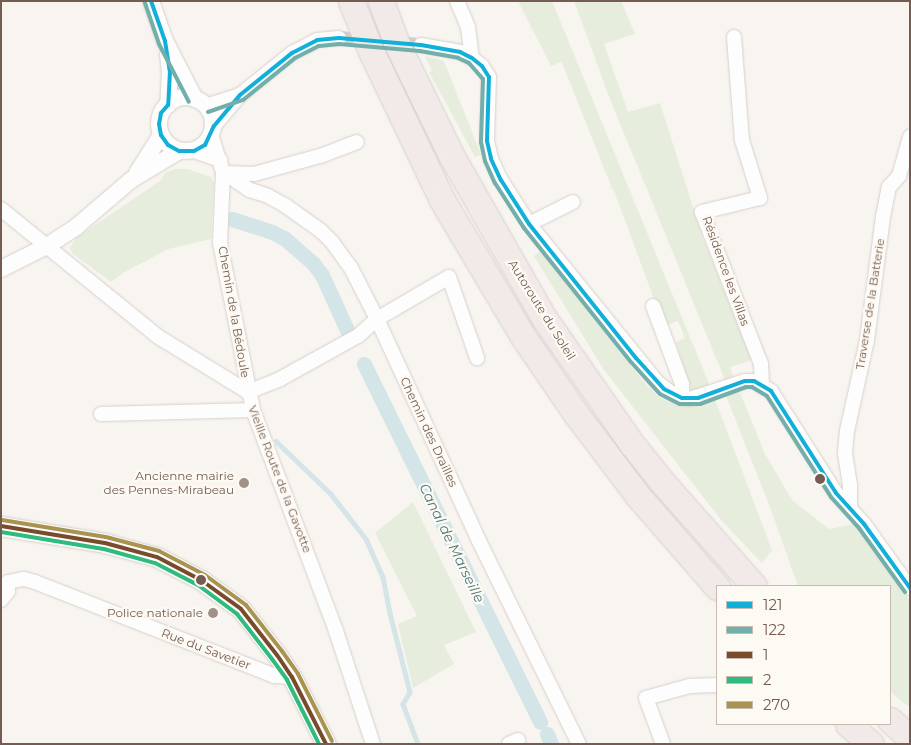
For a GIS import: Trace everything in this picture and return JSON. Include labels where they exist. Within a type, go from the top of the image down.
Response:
[{"type":"highway","points":[[351,1],[371,52],[442,200],[524,338],[576,414],[638,496],[716,586]]},
{"type":"highway","name":"Autoroute du Soleil","points":[[381,1],[396,42],[451,155],[544,318],[632,444],[663,483],[753,585]]},
{"type":"highway","points":[[891,716],[910,730]]},
{"type":"highway","points":[[891,721],[910,738]]},
{"type":"highway","points":[[840,725],[855,744]]},
{"type":"highway","points":[[849,725],[871,744]]},
{"type":"main road","points":[[1,526],[105,543],[157,557],[178,566],[201,580],[241,610],[292,677],[324,743]]},
{"type":"street","points":[[151,1],[165,41],[170,71],[168,105]]},
{"type":"street","points":[[457,1],[468,27],[472,58]]},
{"type":"street","name":"Résidence les Villas","points":[[734,37],[742,140],[760,198],[702,212],[761,364],[762,385]]},
{"type":"street","points":[[1,269],[47,246],[76,227],[132,180],[186,151],[204,145],[240,95],[292,53],[317,40],[339,38]]},
{"type":"street","points":[[165,41],[201,102],[212,115],[213,131]]},
{"type":"street","points":[[421,45],[460,52],[482,66],[489,77],[487,141],[491,159],[501,180],[529,224],[651,376],[664,389],[682,398],[698,398],[736,383],[754,381],[770,391],[782,406],[836,493],[850,507],[910,588]]},
{"type":"street","points":[[240,95],[201,102],[186,97],[168,105],[161,113],[159,124],[161,135],[168,145],[221,166],[254,174],[324,155],[357,142]]},
{"type":"street","name":"Chemin de la Bédoule","points":[[213,131],[221,166],[220,243],[248,392]]},
{"type":"street","points":[[132,180],[161,135]]},
{"type":"street","name":"Traverse de la Batterie","points":[[850,507],[845,453],[847,431],[867,340],[882,218],[889,187],[899,176],[910,137]]},
{"type":"street","name":"Chemin des Drailles","points":[[221,166],[250,190],[268,196],[286,206],[321,231],[342,253],[377,319],[479,541],[579,744]]},
{"type":"street","points":[[529,224],[573,202]]},
{"type":"street","name":"Vieille Route de la Gavotte","points":[[1,209],[157,336],[248,392],[252,410],[336,631],[373,744]]},
{"type":"street","points":[[248,392],[280,379],[358,336],[377,319],[449,277],[477,358]]},
{"type":"street","points":[[653,306],[682,384],[682,398]]},
{"type":"street","points":[[101,414],[252,410]]},
{"type":"street","points":[[1,600],[8,592],[5,578]]},
{"type":"street","name":"Rue du Savetier","points":[[5,578],[24,579],[35,582],[275,676],[292,677]]},
{"type":"street","points":[[663,744],[646,698],[690,686],[716,685]]},
{"type":"green space","points":[[518,1],[552,1],[710,386],[691,390],[676,342],[685,338],[678,321],[664,326],[613,188],[610,189],[611,186],[563,65],[561,62],[551,66]]},
{"type":"green space","points":[[574,1],[621,1],[635,34],[604,44],[628,112],[660,103],[703,239],[752,360],[730,367],[733,376],[725,380],[610,99]]},
{"type":"green space","points":[[425,56],[444,61],[481,155],[475,157],[429,72],[432,71]]},
{"type":"green space","points":[[175,169],[188,169],[211,177],[214,183],[211,239],[168,249],[123,273],[111,282],[72,253],[70,248],[76,238],[160,181],[165,173]]},
{"type":"green space","points":[[540,251],[647,386],[658,396],[670,403],[684,406],[714,397],[772,550],[762,563],[722,521],[604,370],[534,256]]},
{"type":"green space","points":[[738,388],[765,454],[792,500],[829,529],[854,524],[910,601],[910,706],[903,703],[891,692],[891,585],[798,585],[771,510],[725,393]]},
{"type":"green space","points":[[413,502],[476,632],[444,645],[454,664],[413,688],[398,624],[417,616],[375,533]]},
{"type":"waterway","name":"Canal de Marseille","points":[[232,219],[272,232],[284,238],[313,263],[322,275],[347,330]]},
{"type":"waterway","name":"Canal de Marseille","points":[[364,364],[540,722]]},
{"type":"waterway","points":[[276,441],[331,494],[366,539],[383,577],[410,692],[403,704],[418,744]]},
{"type":"waterway","name":"Canal de Marseille","points":[[547,734],[551,744]]},
{"type":"tunnel","points":[[339,38],[421,45]]},
{"type":"transit line","name":"121","points":[[151,1],[165,41],[170,71],[168,105],[161,113],[159,124],[161,135],[168,145],[179,151],[194,151],[205,145],[214,126],[240,95],[292,53],[317,40],[339,38],[421,45],[460,52],[472,58],[482,66],[489,77],[487,141],[491,159],[501,180],[529,224],[636,358],[664,389],[682,398],[698,398],[745,381],[754,381],[771,391],[836,493],[864,524],[910,588]]},
{"type":"transit line","name":"122","points":[[145,3],[159,44],[189,102]]},
{"type":"transit line","name":"122","points":[[208,112],[243,100],[295,58],[319,46],[339,44],[420,51],[458,58],[469,63],[483,79],[481,142],[485,161],[495,183],[524,228],[631,362],[660,394],[680,404],[700,404],[746,387],[752,387],[767,396],[831,497],[859,528],[905,592]]},
{"type":"transit line","name":"270","points":[[2,520],[106,537],[159,551],[205,575],[246,605],[282,651],[298,674],[332,741]]},
{"type":"transit line","name":"1","points":[[1,526],[105,543],[157,557],[201,580],[241,609],[277,655],[292,677],[326,744]]},
{"type":"transit line","name":"2","points":[[1,532],[104,549],[155,563],[198,585],[237,614],[272,659],[287,680],[319,744]]},
{"type":"place","name":"Ancienne mairie des Pennes-Mirabeau","points":[[244,483]]},
{"type":"place","name":"Police nationale","points":[[213,613]]}]
